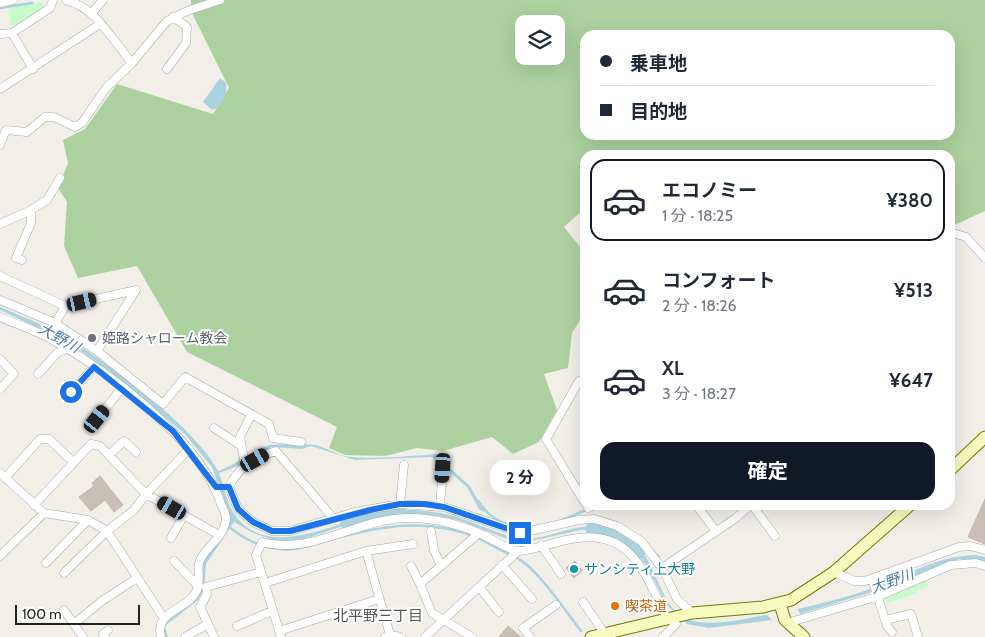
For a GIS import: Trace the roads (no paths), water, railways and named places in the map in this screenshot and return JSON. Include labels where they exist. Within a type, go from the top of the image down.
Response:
[{"type":"street","points":[[0,2],[13,0]]},
{"type":"street","points":[[0,34],[12,33],[50,8],[53,0]]},
{"type":"street","points":[[66,0],[78,3],[92,13],[132,63]]},
{"type":"street","points":[[92,13],[103,0]]},
{"type":"street","points":[[0,146],[6,130],[27,132],[45,117],[54,117],[75,128],[82,123],[106,88],[132,63],[167,21],[173,17],[220,0]]},
{"type":"street","points":[[167,69],[186,43],[187,27],[173,17]]},
{"type":"street","points":[[0,88],[33,69],[100,24]]},
{"type":"street","points":[[12,33],[33,69]]},
{"type":"street","points":[[0,224],[31,210],[47,200],[60,178]]},
{"type":"street","points":[[22,260],[16,258],[31,223],[31,210]]},
{"type":"street","points":[[955,234],[966,237],[985,258]]},
{"type":"street","points":[[0,276],[65,306],[136,290],[97,351]]},
{"type":"street","points":[[0,300],[55,323],[97,351],[162,404],[185,377],[246,410],[251,416],[269,424],[273,438],[301,442]]},
{"type":"street","points":[[48,338],[65,306]]},
{"type":"street","points":[[0,317],[48,338],[94,367],[122,388],[173,431],[189,449],[216,487],[226,518],[219,535],[199,562],[198,586],[191,598],[163,618]]},
{"type":"street","points":[[38,374],[57,353],[66,349]]},
{"type":"street","points":[[0,359],[14,374],[0,389]]},
{"type":"street","points":[[71,392],[94,367]]},
{"type":"street","points":[[580,381],[546,439],[580,491]]},
{"type":"street","points":[[97,419],[122,388]]},
{"type":"street","points":[[245,462],[240,445],[240,437],[251,416]]},
{"type":"street","points":[[214,428],[240,445]]},
{"type":"street","points":[[955,465],[985,437]]},
{"type":"street","points":[[73,462],[49,438],[40,438],[3,476],[44,513],[88,520],[107,531],[163,618],[160,636]]},
{"type":"street","points":[[109,455],[124,441],[136,449]]},
{"type":"street","points":[[34,505],[91,444],[100,446],[146,494],[219,535]]},
{"type":"street","points":[[64,573],[107,531],[134,510],[146,494],[189,449]]},
{"type":"street","points":[[333,518],[276,452],[264,454],[245,462],[235,474],[229,487],[238,509],[253,522],[272,531],[290,531],[333,518],[400,504],[440,506],[520,533],[594,518],[617,526],[640,542],[662,568],[677,599],[692,612]]},
{"type":"street","points":[[400,504],[404,465]]},
{"type":"street","points":[[440,506],[443,468]]},
{"type":"street","points":[[216,487],[229,487]]},
{"type":"street","points":[[591,510],[594,518]]},
{"type":"street","points":[[700,510],[715,530]]},
{"type":"street","points":[[662,568],[745,510]]},
{"type":"street","points":[[755,510],[775,536]]},
{"type":"street","points":[[591,637],[692,612],[780,604],[801,594],[834,572],[904,510]]},
{"type":"street","points":[[0,556],[44,513]]},
{"type":"street","points":[[171,538],[184,515]]},
{"type":"street","points":[[379,599],[280,634],[256,555],[262,542],[275,546],[291,546],[330,537],[373,522],[410,518],[461,526],[518,551]]},
{"type":"street","points":[[46,563],[88,520]]},
{"type":"street","points":[[432,531],[434,550],[441,566]]},
{"type":"street","points":[[420,584],[479,534]]},
{"type":"street","points":[[425,637],[518,551],[584,535],[602,536],[624,548],[637,560],[667,618],[676,624],[663,637]]},
{"type":"street","points":[[265,583],[366,551],[413,544]]},
{"type":"street","points":[[541,545],[561,574]]},
{"type":"street","points":[[834,572],[854,580],[872,579],[959,547],[970,546],[985,550]]},
{"type":"street","points":[[366,551],[388,636],[401,637]]},
{"type":"street","points":[[174,561],[198,586]]},
{"type":"street","points":[[787,623],[878,596],[951,565],[976,563],[985,566]]},
{"type":"street","points":[[502,565],[532,599]]},
{"type":"street","points":[[411,566],[432,613],[472,637]]},
{"type":"street","points":[[214,637],[200,607],[207,594],[206,588],[261,572]]},
{"type":"street","points":[[75,623],[102,601],[137,578]]},
{"type":"street","points":[[872,579],[892,632]]},
{"type":"street","points":[[479,587],[499,612]]},
{"type":"street","points":[[583,602],[605,634]]},
{"type":"street","points":[[780,604],[787,623],[804,637]]},
{"type":"street","points":[[530,637],[523,628],[556,605]]},
{"type":"street","points":[[64,610],[75,623],[83,637]]},
{"type":"street","points":[[237,626],[272,611]]},
{"type":"street","points":[[886,620],[911,614],[918,637]]},
{"type":"street","points":[[185,637],[208,624]]},
{"type":"water","points":[[220,78],[226,83],[226,96],[220,106],[212,110],[203,102]]},
{"type":"water","points":[[0,307],[55,332],[81,347],[125,378],[191,435],[218,471],[270,445],[315,445],[344,456],[363,458],[436,454],[440,455],[439,458],[470,486],[485,513],[479,509],[467,487],[432,457],[355,460],[311,446],[302,449],[272,447],[243,464],[219,473],[234,514],[253,531],[270,536],[288,537],[327,529],[381,512],[403,510],[452,515],[508,536],[528,539],[586,526],[596,527],[619,534],[639,548],[669,603],[686,619],[716,623],[767,615],[772,620],[709,628],[687,624],[667,605],[647,567],[633,547],[611,535],[597,531],[581,530],[526,542],[512,541],[461,521],[440,516],[391,514],[359,521],[301,540],[279,542],[253,533],[234,522],[206,564],[204,589],[198,600],[165,626],[168,637],[164,637],[161,630],[164,622],[191,603],[202,563],[226,529],[225,505],[212,467],[184,433],[106,369],[70,343],[0,310]]},
{"type":"water","points":[[974,555],[985,557],[985,562],[959,559],[885,588],[800,614],[798,609],[876,587],[936,562]]},
{"type":"waterway","points":[[0,8],[32,3]]},
{"type":"waterway","points":[[478,501],[489,514],[501,522],[515,526],[532,527]]},
{"type":"waterway","points":[[562,520],[586,510]]},
{"type":"waterway","name":"大野川","points":[[348,523],[374,513],[398,511]]},
{"type":"waterway","points":[[228,526],[246,539],[266,547],[298,549],[309,546]]},
{"type":"waterway","points":[[344,536],[377,529],[408,526],[440,527],[473,536]]},
{"type":"waterway","name":"大野川","points":[[593,529],[599,529],[634,545],[638,551]]},
{"type":"waterway","points":[[478,538],[510,555]]},
{"type":"waterway","points":[[651,549],[659,557]]},
{"type":"waterway","points":[[515,557],[541,579],[581,631]]},
{"type":"place","name":"姫路シャローム教会","points":[[92,338]]},
{"type":"place","name":"サンシティ上大野","points":[[574,569]]},
{"type":"place","name":"喫茶道","points":[[615,606]]},
{"type":"district","name":"北平野三丁目","points":[[378,616]]}]
